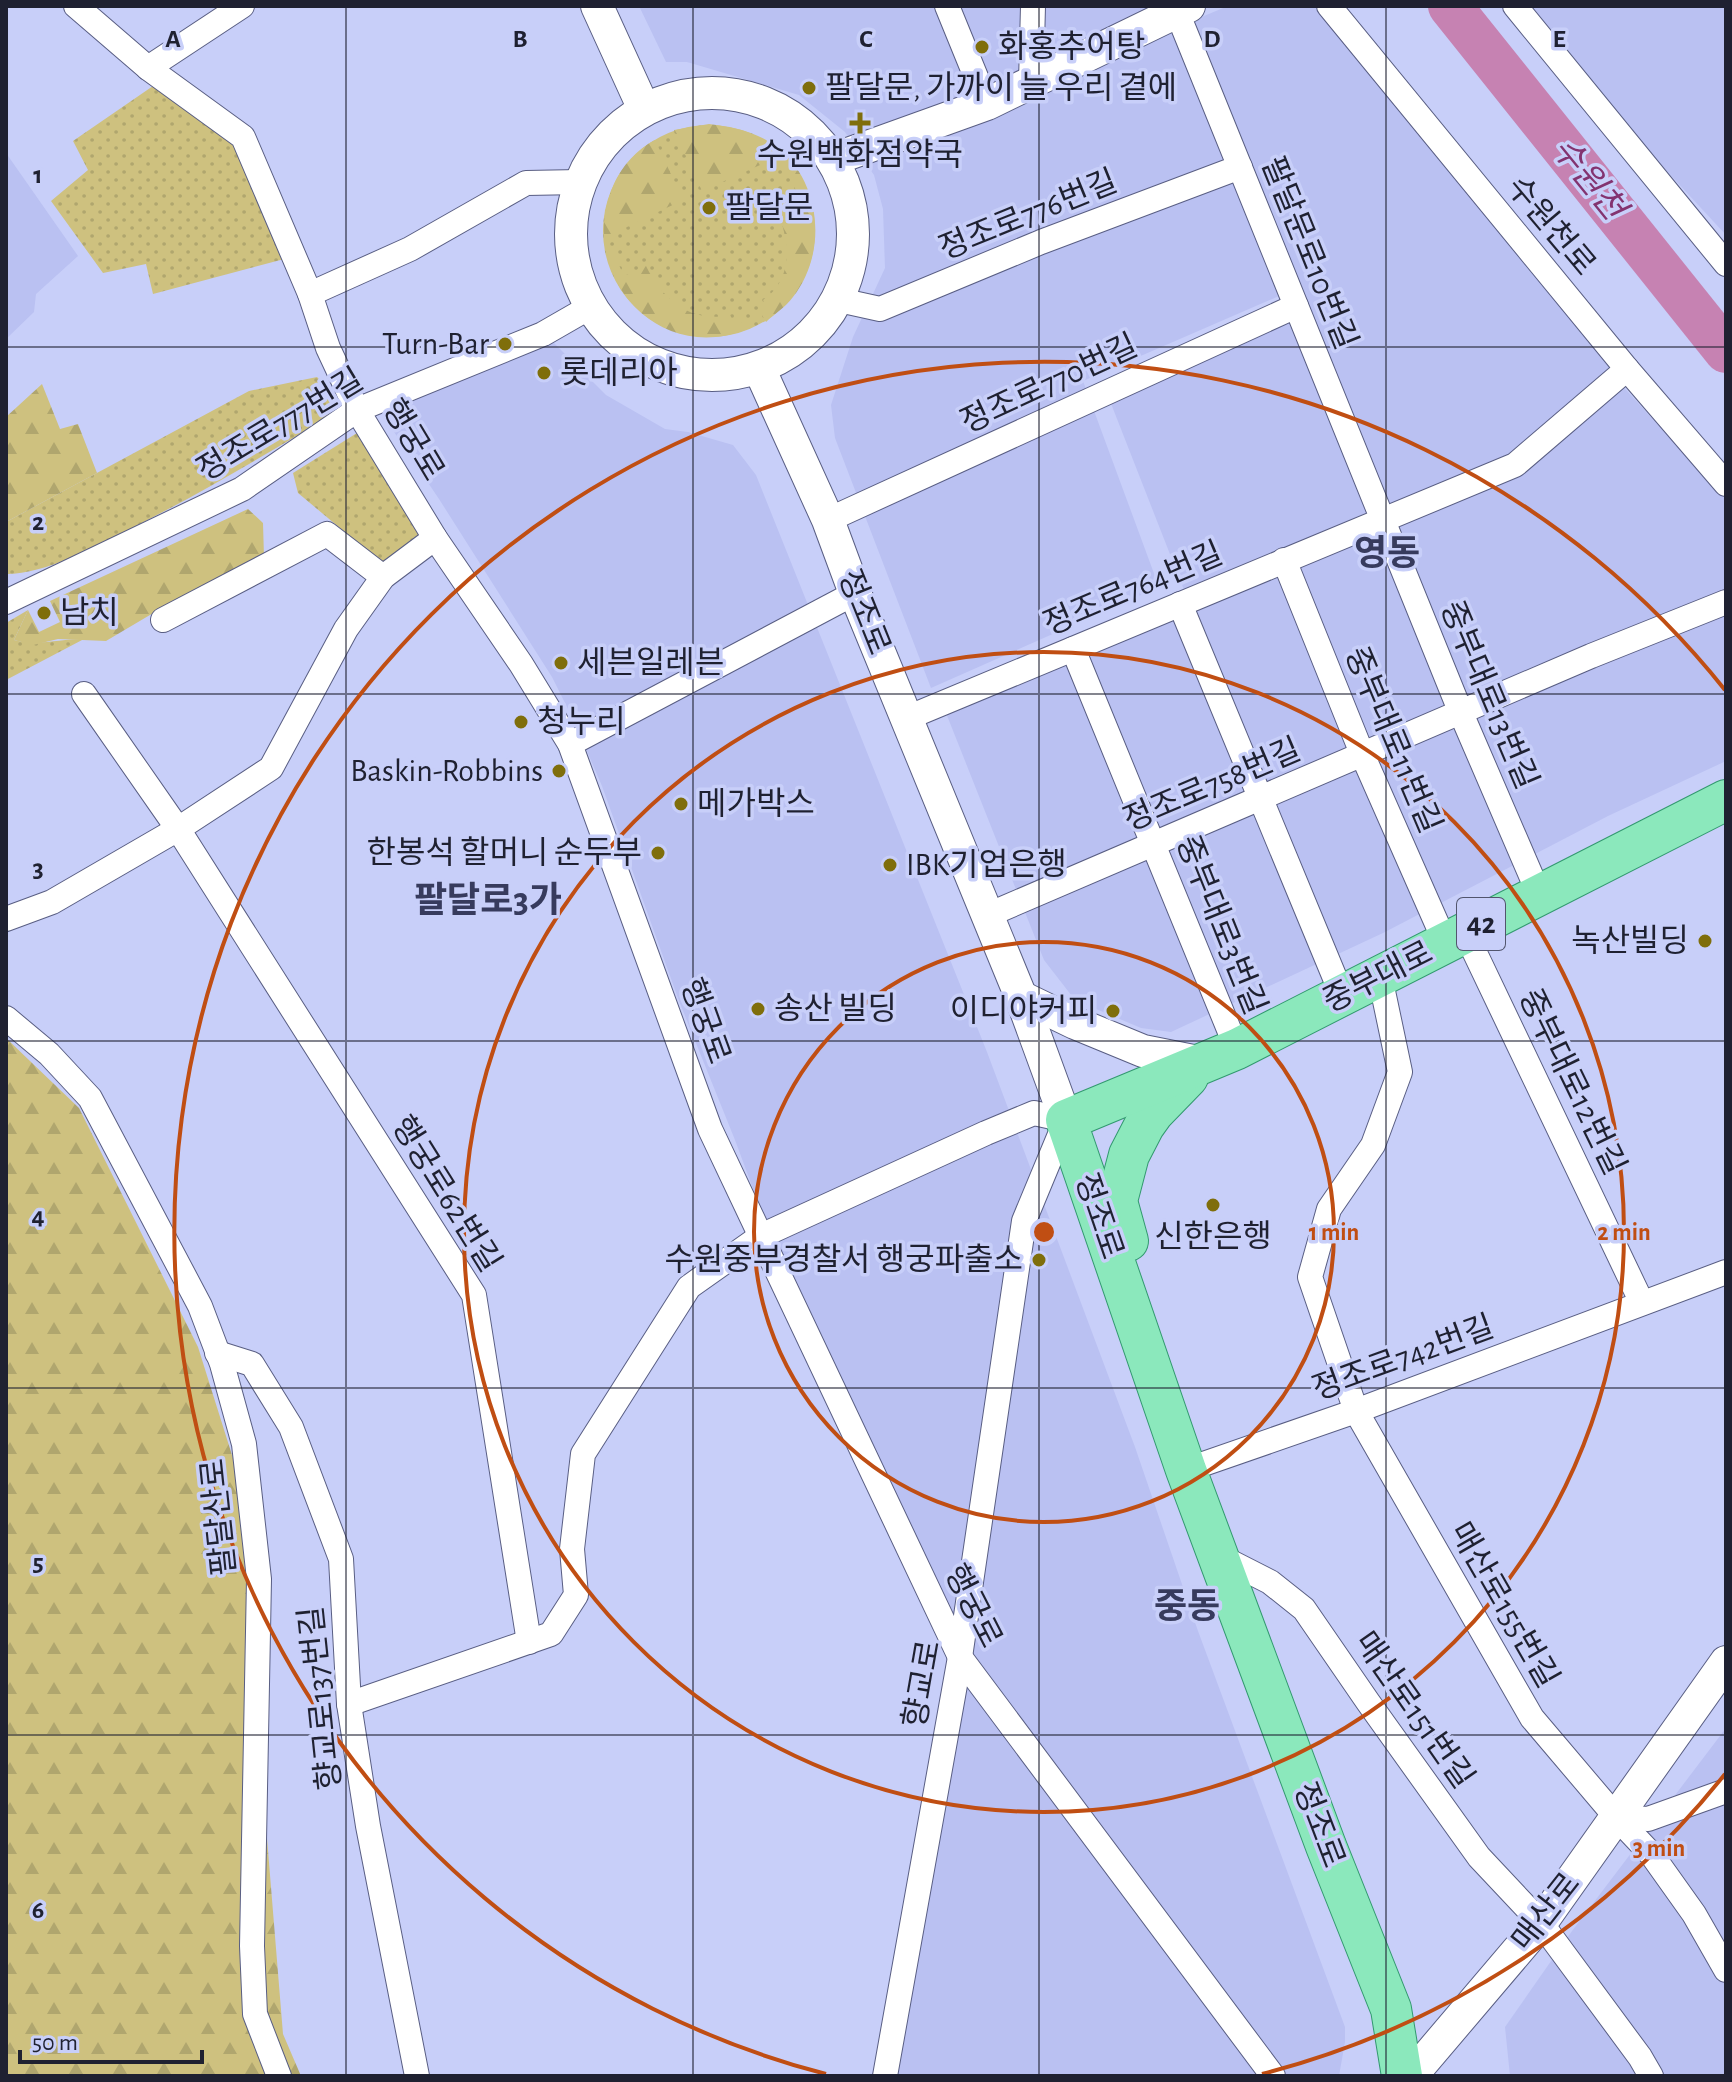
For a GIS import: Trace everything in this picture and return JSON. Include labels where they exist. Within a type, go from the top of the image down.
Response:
[{"type":"main road","name":"중부대로","points":[[1066,1120],[1220,1056],[1726,800]]},
{"type":"main road","points":[[1130,1307],[1138,1267],[1117,1201],[1122,1176],[1144,1126],[1170,1095],[1220,1056]]},
{"type":"main road","name":"정조로","points":[[1066,1120],[1217,1555],[1391,2009],[1402,2076]]},
{"type":"street","name":"행궁로","points":[[76,6],[148,68],[243,137],[310,294],[328,348],[357,410],[435,538],[521,664],[570,744],[710,1129],[960,1657],[1273,2076]]},
{"type":"street","points":[[148,68],[242,6]]},
{"type":"street","points":[[597,6],[644,109]]},
{"type":"street","points":[[947,6],[987,104]]},
{"type":"street","points":[[1031,82],[1033,6]]},
{"type":"street","name":"수원천로","points":[[1329,6],[1627,369],[1726,484]]},
{"type":"street","points":[[1515,6],[1726,264]]},
{"type":"street","points":[[834,159],[987,104],[1183,9]]},
{"type":"street","name":"팔달문로10번길","points":[[1183,9],[1240,167],[1383,519]]},
{"type":"street","points":[[728,93],[770,104],[806,127],[834,159],[852,205],[854,254],[839,300],[818,330],[791,353],[759,368],[711,376],[663,368],[621,344],[590,307],[576,277],[570,245],[571,213],[580,182],[606,140],[644,109],[685,94],[728,93]]},
{"type":"street","name":"정조로776번길","points":[[839,300],[880,309],[1041,242],[1240,167]]},
{"type":"street","points":[[310,294],[410,249],[526,183],[580,182]]},
{"type":"street","name":"정조로770번길","points":[[828,520],[1296,306]]},
{"type":"street","name":"정조로777번길","points":[[6,602],[242,489],[357,410],[543,334],[590,307]]},
{"type":"street","name":"정조로","points":[[759,368],[828,520],[1021,997],[1066,1120]]},
{"type":"street","name":"정조로764번길","points":[[907,718],[1515,465],[1627,369]]},
{"type":"street","name":"중부대로13번길","points":[[1383,519],[1461,713],[1539,894]]},
{"type":"street","points":[[163,620],[327,534],[383,577]]},
{"type":"street","points":[[6,919],[52,902],[178,829],[271,768],[346,629],[383,577],[435,538]]},
{"type":"street","name":"중부대로11번길","points":[[1284,560],[1363,756],[1455,937]]},
{"type":"street","points":[[570,744],[855,593]]},
{"type":"street","name":"정조로758번길","points":[[988,915],[1591,656],[1726,602]]},
{"type":"street","points":[[1180,604],[1342,995]]},
{"type":"street","name":"중부대로3번길","points":[[1073,649],[1153,845],[1220,1056]]},
{"type":"street","name":"행궁로62번길","points":[[84,694],[178,829],[474,1295],[529,1642]]},
{"type":"street","name":"중부대로12번길","points":[[1455,937],[1642,1303]]},
{"type":"street","name":"매산로155번길","points":[[1380,977],[1400,1072],[1373,1145],[1329,1209],[1310,1277],[1356,1411],[1532,1718],[1661,1867],[1694,1914],[1726,1970]]},
{"type":"street","points":[[1021,997],[1143,1051],[1220,1056]]},
{"type":"street","name":"팔달산로","points":[[6,1018],[49,1054],[90,1098],[200,1306],[244,1444],[259,1579],[252,1946],[255,2014],[279,2076]]},
{"type":"street","points":[[349,1704],[551,1634],[576,1595],[572,1549],[583,1454],[689,1287],[761,1236],[1034,1113],[1066,1120]]},
{"type":"street","name":"향교로","points":[[885,2076],[960,1657],[1024,1221],[1066,1120]]},
{"type":"street","name":"정조로742번길","points":[[1186,1470],[1356,1411],[1726,1272]]},
{"type":"street","name":"향교로137번길","points":[[217,1353],[252,1364],[291,1427],[341,1559],[349,1704],[368,1826],[417,2076]]},
{"type":"street","name":"매산로151번길","points":[[1217,1555],[1270,1582],[1304,1609],[1479,1857],[1541,1923],[1651,2076]]},
{"type":"street","name":"매산로","points":[[1411,2076],[1541,1923],[1726,1662]]},
{"type":"street","points":[[1616,1817],[1648,1819],[1726,1791]]},
{"type":"shaded area","points":[[639,6],[1173,6],[1279,296],[1083,381],[1159,587],[931,688],[835,438],[831,405],[853,337],[885,268],[883,209],[874,175],[845,132],[799,95],[687,62],[666,62]]},
{"type":"shaded area","points":[[1228,6],[1322,6],[1615,372],[1513,460],[1386,511],[1187,23]]},
{"type":"shaded area","points":[[1519,6],[1726,6],[1726,235],[1637,139]]},
{"type":"shaded area","points":[[6,153],[78,256],[36,294],[34,312],[6,339]]},
{"type":"shaded area","points":[[1292,316],[1369,512],[1184,590],[1110,401]]},
{"type":"shaded area","points":[[552,341],[606,395],[665,429],[733,445],[756,475],[987,1052],[1135,1447],[1198,1631],[1345,2027],[1339,2076],[896,2076],[964,1655],[762,1213],[679,1001],[602,786],[574,721],[552,677],[382,414]]},
{"type":"shaded area","points":[[1619,382],[1726,500],[1726,761],[1608,816],[1383,933],[1171,1032],[1141,1028],[1075,1000],[1044,960],[946,713],[1520,468]]},
{"type":"shaded area","points":[[1726,1728],[1726,2076],[1510,2076],[1505,2027],[1572,1931]]},
{"type":"green space","points":[[153,86],[239,145],[288,258],[153,294],[146,264],[103,273],[51,201],[88,170],[73,141]]},
{"type":"green space","points":[[709,124],[742,130],[773,144],[789,158],[810,195],[815,237],[812,258],[793,297],[766,322],[758,308],[765,304],[763,300],[781,280],[787,256],[784,230],[775,206],[798,195],[780,156],[702,191],[674,130]]},
{"type":"green space","points":[[709,125],[750,133],[784,156],[807,190],[815,231],[807,272],[784,306],[750,329],[709,337],[668,329],[634,306],[611,272],[603,231],[611,190],[634,156],[668,133]]},
{"type":"green space","points":[[655,140],[683,200],[606,237],[624,276],[646,266],[660,289],[679,306],[703,316],[730,315],[732,319],[739,316],[745,330],[712,337],[681,334],[653,322],[631,302],[614,277],[605,248],[605,216],[614,184],[631,159]]},
{"type":"green space","points":[[317,377],[345,407],[213,485],[103,543],[54,564],[6,574],[6,522],[249,391]]},
{"type":"green space","points":[[42,384],[60,429],[78,424],[97,473],[6,522],[6,417]]},
{"type":"green space","points":[[357,433],[425,534],[383,564],[298,493],[293,473]]},
{"type":"green space","points":[[248,509],[263,523],[264,557],[155,612],[106,641],[58,639],[33,645],[14,640],[28,610],[39,632],[60,622],[50,601]]},
{"type":"green space","points":[[28,610],[14,640],[84,639],[6,680],[6,623]]},
{"type":"green space","points":[[6,1038],[79,1108],[198,1347],[237,1471],[283,2034],[301,2076],[6,2076]]},
{"type":"water","points":[[1437,6],[1466,6],[1532,91],[1514,108],[1455,27]]},
{"type":"waterway","name":"수원천","points":[[1450,6],[1726,351]]},
{"type":"place","name":"화홍추어탕","points":[[982,47]]},
{"type":"place","name":"팔달문, 가까이 늘 우리 곁에","points":[[809,88]]},
{"type":"place","name":"수원백화점약국","points":[[860,123]]},
{"type":"place","name":"팔달문","points":[[709,208]]},
{"type":"place","name":"Turn-Bar","points":[[505,344]]},
{"type":"place","name":"롯데리아","points":[[544,373]]},
{"type":"place","name":"남치","points":[[44,613]]},
{"type":"place","name":"세븐일레븐","points":[[561,663]]},
{"type":"place","name":"청누리","points":[[521,722]]},
{"type":"place","name":"Baskin-Robbins","points":[[559,771]]},
{"type":"place","name":"메가박스","points":[[681,804]]},
{"type":"place","name":"한봉석 할머니 순두부","points":[[658,853]]},
{"type":"place","name":"IBK기업은행","points":[[890,865]]},
{"type":"place","name":"녹산빌딩","points":[[1705,941]]},
{"type":"place","name":"송산 빌딩","points":[[758,1009]]},
{"type":"place","name":"이디야커피","points":[[1113,1011]]},
{"type":"place","name":"신한은행","points":[[1213,1205]]},
{"type":"place","name":"수원중부경찰서 행궁파출소","points":[[1039,1260]]},
{"type":"district","name":"영동","points":[[1387,554]]},
{"type":"district","name":"팔달로3가","points":[[488,901]]},
{"type":"district","name":"중동","points":[[1187,1607]]}]
